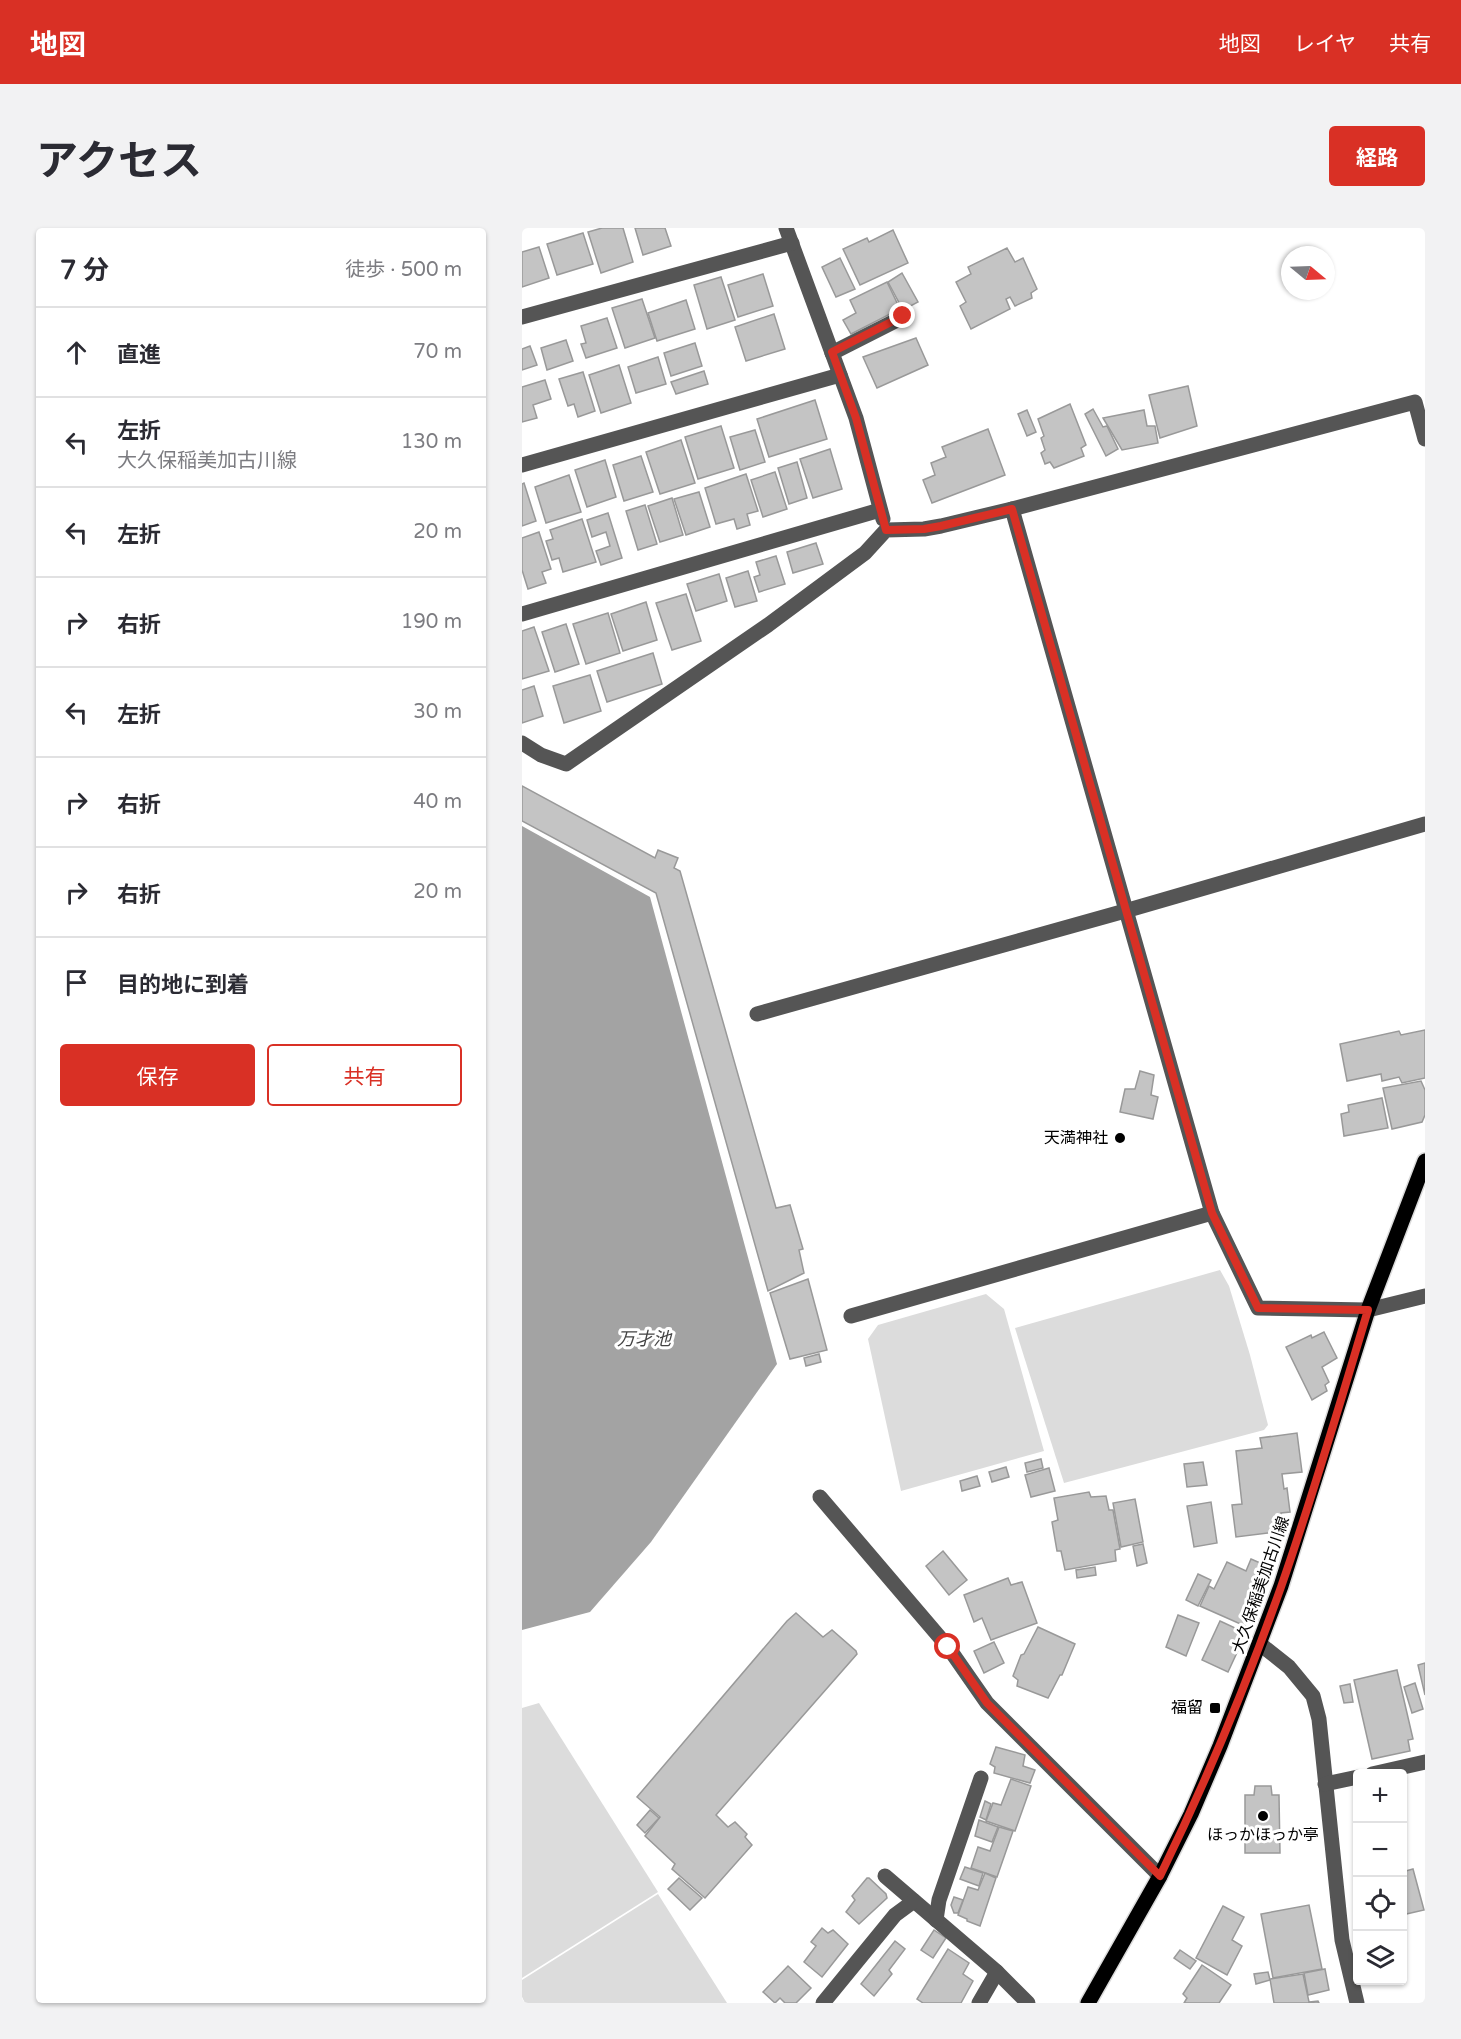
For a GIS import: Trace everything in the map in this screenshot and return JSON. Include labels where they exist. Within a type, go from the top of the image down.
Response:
[{"type":"main road","name":"大久保稲美加古川線","points":[[1088,2003],[1160,1876],[1191,1814],[1220,1746],[1281,1586],[1368,1310],[1425,1161]]},
{"type":"street","points":[[786,228],[856,418],[886,530]]},
{"type":"street","points":[[522,317],[792,243]]},
{"type":"street","points":[[832,352],[903,316]]},
{"type":"street","points":[[522,465],[840,375]]},
{"type":"street","points":[[522,743],[542,755],[566,764],[768,625],[865,553],[886,530],[933,527],[1012,509],[1420,400],[1425,439]]},
{"type":"street","points":[[1012,509],[1212,1213],[1258,1308],[1368,1310],[1425,1296]]},
{"type":"street","points":[[522,614],[880,510]]},
{"type":"street","points":[[757,1014],[1425,824]]},
{"type":"street","points":[[851,1316],[1212,1213]]},
{"type":"street","points":[[820,1497],[948,1647],[987,1703],[1160,1876]]},
{"type":"street","points":[[1260,1644],[1289,1667],[1313,1696],[1319,1719],[1342,1940],[1357,2003]]},
{"type":"street","points":[[1391,1769],[1425,1762]]},
{"type":"street","points":[[936,1920],[939,1900],[981,1778]]},
{"type":"street","points":[[1324,1784],[1353,1778]]},
{"type":"street","points":[[885,1876],[997,1972],[1028,2003]]},
{"type":"street","points":[[823,2003],[895,1915],[914,1901]]},
{"type":"street","points":[[979,2003],[997,1972]]},
{"type":"shaded area","points":[[1220,1270],[1229,1286],[1268,1425],[1264,1430],[1064,1483],[1015,1328]]},
{"type":"shaded area","points":[[986,1294],[1004,1309],[1044,1451],[901,1491],[868,1339],[878,1325]]},
{"type":"shaded area","points":[[539,1703],[658,1892],[522,1978],[522,1708]]},
{"type":"shaded area","points":[[658,1894],[727,2003],[525,2003],[522,1997],[522,1980]]},
{"type":"water","name":"万才池","points":[[522,826],[650,897],[777,1364],[651,1542],[590,1612],[522,1630]]},
{"type":"building","points":[[602,228],[623,228],[633,262],[601,273],[588,232]]},
{"type":"building","points":[[635,228],[665,228],[671,246],[643,255]]},
{"type":"building","points":[[893,230],[908,263],[860,285],[843,249],[867,238],[869,242]]},
{"type":"building","points":[[583,233],[593,264],[557,275],[547,244]]},
{"type":"building","points":[[539,247],[549,278],[522,287],[522,252]]},
{"type":"building","points":[[1007,248],[1015,262],[1023,258],[1037,289],[1031,293],[1032,298],[1015,306],[1010,297],[1006,299],[1010,309],[971,329],[960,306],[966,302],[956,282],[971,274],[968,267]]},
{"type":"building","points":[[840,258],[855,289],[836,297],[822,267]]},
{"type":"building","points":[[902,273],[918,302],[903,310],[888,282]]},
{"type":"building","points":[[763,274],[773,306],[738,317],[728,285]]},
{"type":"building","points":[[721,277],[735,320],[707,329],[694,285]]},
{"type":"building","points":[[887,282],[900,309],[851,334],[843,320],[856,313],[850,300]]},
{"type":"building","points":[[642,299],[655,338],[625,348],[612,308]]},
{"type":"building","points":[[686,300],[695,329],[657,341],[648,313]]},
{"type":"building","points":[[774,314],[785,349],[746,361],[735,327]]},
{"type":"building","points":[[607,318],[617,348],[586,358],[581,344],[586,343],[581,326]]},
{"type":"building","points":[[916,338],[928,365],[877,388],[863,357]]},
{"type":"building","points":[[566,340],[573,361],[547,370],[541,348]]},
{"type":"building","points":[[695,343],[702,366],[671,376],[664,353]]},
{"type":"building","points":[[530,346],[537,365],[522,370],[522,349]]},
{"type":"building","points":[[658,357],[666,384],[636,393],[628,367]]},
{"type":"building","points":[[619,365],[631,403],[601,413],[589,375]]},
{"type":"building","points":[[704,371],[708,384],[676,394],[671,382]]},
{"type":"building","points":[[583,372],[595,411],[578,417],[574,404],[568,406],[559,379]]},
{"type":"building","points":[[545,380],[551,399],[533,405],[537,418],[522,422],[522,387]]},
{"type":"building","points":[[1188,386],[1197,426],[1160,438],[1149,395]]},
{"type":"building","points":[[815,400],[827,439],[769,457],[757,419]]},
{"type":"building","points":[[1070,404],[1086,445],[1081,448],[1084,456],[1054,468],[1050,462],[1045,464],[1041,453],[1045,450],[1041,438],[1044,436],[1038,419]]},
{"type":"building","points":[[1093,409],[1103,427],[1107,426],[1118,449],[1106,456],[1085,414]]},
{"type":"building","points":[[1027,410],[1036,432],[1027,436],[1018,414]]},
{"type":"building","points":[[1144,410],[1147,426],[1155,426],[1158,443],[1122,450],[1103,418]]},
{"type":"building","points":[[721,426],[734,468],[698,479],[685,437]]},
{"type":"building","points":[[988,429],[1005,475],[932,503],[923,480],[935,475],[931,463],[946,457],[942,447]]},
{"type":"building","points":[[755,430],[765,462],[740,470],[730,437]]},
{"type":"building","points":[[681,440],[695,483],[660,494],[646,452]]},
{"type":"building","points":[[830,449],[842,489],[813,498],[800,459]]},
{"type":"building","points":[[641,456],[653,492],[624,501],[613,465]]},
{"type":"building","points":[[605,460],[616,497],[587,507],[575,470]]},
{"type":"building","points":[[797,462],[807,498],[789,504],[778,468]]},
{"type":"building","points":[[775,472],[787,509],[763,517],[751,480]]},
{"type":"building","points":[[746,474],[758,511],[747,514],[750,525],[737,529],[734,519],[716,524],[705,488]]},
{"type":"building","points":[[569,475],[581,512],[546,523],[535,487]]},
{"type":"building","points":[[524,483],[536,521],[522,526],[522,484]]},
{"type":"building","points":[[699,492],[710,527],[686,535],[674,499]]},
{"type":"building","points":[[672,498],[683,535],[660,542],[648,506]]},
{"type":"building","points":[[645,505],[657,544],[638,550],[626,511]]},
{"type":"building","points":[[608,513],[622,558],[601,565],[596,551],[610,546],[606,532],[592,537],[587,520]]},
{"type":"building","points":[[582,519],[596,562],[563,572],[559,558],[552,560],[546,541],[553,539],[550,530]]},
{"type":"building","points":[[539,532],[551,569],[542,572],[546,583],[528,589],[522,570],[522,538]]},
{"type":"building","points":[[816,543],[823,564],[793,573],[787,552]]},
{"type":"building","points":[[776,556],[785,584],[759,592],[754,577],[760,575],[756,562]]},
{"type":"building","points":[[748,571],[757,601],[735,607],[726,578]]},
{"type":"building","points":[[719,574],[727,601],[696,611],[687,584]]},
{"type":"building","points":[[686,594],[701,641],[672,650],[656,603]]},
{"type":"building","points":[[646,602],[657,640],[623,651],[611,614]]},
{"type":"building","points":[[608,613],[620,653],[586,664],[573,624]]},
{"type":"building","points":[[566,624],[579,664],[555,672],[542,632]]},
{"type":"building","points":[[534,627],[549,671],[522,679],[522,631]]},
{"type":"building","points":[[653,653],[662,684],[607,702],[597,671]]},
{"type":"building","points":[[590,675],[601,711],[564,723],[553,686]]},
{"type":"building","points":[[534,686],[543,716],[522,723],[522,690]]},
{"type":"building","points":[[522,786],[655,858],[658,850],[678,858],[674,868],[680,871],[776,1208],[790,1205],[803,1249],[799,1250],[804,1273],[768,1291],[656,893],[522,821]]},
{"type":"building","points":[[1425,1030],[1425,1078],[1402,1083],[1399,1077],[1382,1081],[1381,1074],[1347,1081],[1340,1044],[1399,1031],[1401,1035]]},
{"type":"building","points":[[1140,1071],[1154,1075],[1151,1095],[1158,1097],[1153,1119],[1120,1112],[1125,1089],[1135,1089]]},
{"type":"building","points":[[1421,1081],[1425,1090],[1425,1115],[1422,1122],[1392,1129],[1383,1088]]},
{"type":"building","points":[[1382,1098],[1388,1128],[1344,1136],[1341,1114],[1349,1112],[1348,1105]]},
{"type":"building","points":[[808,1279],[827,1350],[790,1359],[770,1293]]},
{"type":"building","points":[[1324,1332],[1337,1358],[1322,1367],[1329,1382],[1325,1385],[1327,1391],[1312,1400],[1286,1347],[1311,1335],[1312,1338]]},
{"type":"building","points":[[819,1354],[821,1362],[806,1366],[804,1358]]},
{"type":"building","points":[[1297,1433],[1302,1472],[1282,1474],[1284,1489],[1287,1488],[1290,1512],[1281,1513],[1284,1531],[1236,1537],[1232,1505],[1242,1504],[1236,1451],[1262,1448],[1260,1438]]},
{"type":"building","points":[[1041,1459],[1043,1468],[1027,1472],[1025,1463]]},
{"type":"building","points":[[1203,1462],[1207,1485],[1187,1487],[1184,1464]]},
{"type":"building","points":[[1006,1467],[1009,1477],[992,1482],[989,1472]]},
{"type":"building","points":[[1049,1468],[1055,1491],[1031,1497],[1025,1475]]},
{"type":"building","points":[[977,1476],[980,1486],[962,1491],[960,1481]]},
{"type":"building","points":[[1089,1492],[1091,1497],[1106,1496],[1109,1510],[1113,1510],[1120,1549],[1115,1550],[1116,1561],[1065,1570],[1061,1551],[1057,1551],[1052,1522],[1058,1520],[1054,1498]]},
{"type":"building","points":[[1135,1499],[1143,1542],[1121,1547],[1113,1503]]},
{"type":"building","points":[[1211,1502],[1217,1543],[1194,1547],[1187,1506]]},
{"type":"building","points":[[1143,1544],[1147,1563],[1137,1566],[1133,1546]]},
{"type":"building","points":[[943,1551],[967,1580],[949,1595],[926,1566]]},
{"type":"building","points":[[1251,1559],[1272,1568],[1245,1626],[1200,1606],[1209,1586],[1214,1589],[1227,1562],[1246,1571]]},
{"type":"building","points":[[1095,1567],[1096,1575],[1077,1578],[1076,1570]]},
{"type":"building","points":[[1198,1574],[1211,1580],[1198,1606],[1186,1600]]},
{"type":"building","points":[[1008,1578],[1011,1585],[1022,1582],[1037,1623],[991,1640],[982,1618],[974,1622],[964,1595]]},
{"type":"building","points":[[796,1613],[823,1637],[832,1630],[857,1654],[716,1815],[728,1827],[735,1822],[747,1834],[745,1837],[752,1845],[705,1898],[672,1869],[675,1864],[645,1836],[660,1817],[637,1797]]},
{"type":"building","points":[[1178,1615],[1199,1623],[1186,1656],[1166,1647]]},
{"type":"building","points":[[1220,1621],[1246,1633],[1228,1672],[1202,1660]]},
{"type":"building","points":[[1038,1627],[1075,1644],[1062,1675],[1048,1698],[1017,1686],[1018,1680],[1013,1676],[1021,1655],[1024,1654]]},
{"type":"building","points":[[994,1642],[1004,1663],[984,1673],[974,1651]]},
{"type":"building","points":[[1425,1663],[1425,1695],[1418,1665]]},
{"type":"building","points":[[1397,1670],[1413,1739],[1408,1740],[1410,1751],[1372,1759],[1354,1680]]},
{"type":"building","points":[[1415,1683],[1423,1709],[1412,1713],[1404,1687]]},
{"type":"building","points":[[1350,1684],[1353,1702],[1344,1703],[1340,1686]]},
{"type":"building","points":[[996,1747],[1025,1755],[1023,1766],[1035,1770],[1030,1783],[994,1773],[995,1767],[990,1764]]},
{"type":"building","points":[[1011,1779],[1031,1786],[1015,1831],[986,1821],[993,1803],[1001,1805]]},
{"type":"building","points":[[1255,1786],[1271,1786],[1272,1795],[1279,1795],[1280,1853],[1245,1853],[1245,1795],[1254,1795]]},
{"type":"building","points":[[985,1801],[991,1804],[986,1820],[980,1817]]},
{"type":"building","points":[[650,1810],[659,1818],[645,1833],[637,1825]]},
{"type":"building","points":[[979,1820],[998,1827],[992,1842],[975,1836]]},
{"type":"building","points":[[999,1827],[1013,1831],[997,1877],[971,1868],[978,1847],[990,1851]]},
{"type":"building","points":[[965,1867],[983,1873],[979,1886],[960,1879]]},
{"type":"building","points":[[1413,1869],[1424,1910],[1407,1914],[1407,1877],[1407,1871]]},
{"type":"building","points":[[985,1873],[996,1878],[980,1926],[958,1915],[968,1887],[978,1890]]},
{"type":"building","points":[[679,1878],[702,1898],[690,1910],[668,1889]]},
{"type":"building","points":[[867,1878],[886,1894],[887,1898],[859,1924],[846,1912],[855,1900],[852,1896]]},
{"type":"building","points":[[954,1897],[963,1900],[958,1913],[954,1913],[951,1905]]},
{"type":"building","points":[[1309,1905],[1322,1969],[1273,1978],[1261,1914]]},
{"type":"building","points":[[1223,1906],[1244,1917],[1232,1940],[1242,1946],[1227,1975],[1196,1958]]},
{"type":"building","points":[[822,1928],[828,1933],[833,1930],[848,1944],[822,1977],[804,1962],[816,1946],[811,1942]]},
{"type":"building","points":[[934,1930],[946,1938],[933,1958],[921,1950]]},
{"type":"building","points":[[895,1941],[905,1949],[889,1970],[892,1974],[874,1996],[861,1984]]},
{"type":"building","points":[[948,1949],[969,1963],[963,1974],[973,1981],[961,2003],[923,2003],[917,1999]]},
{"type":"building","points":[[1180,1950],[1196,1961],[1190,1969],[1174,1958]]},
{"type":"building","points":[[1202,1965],[1231,1985],[1219,2003],[1184,2003],[1187,1998],[1183,1994]]},
{"type":"building","points":[[788,1966],[811,1988],[796,2003],[785,2003],[780,1998],[775,2003],[763,1992]]},
{"type":"building","points":[[1325,1969],[1329,1990],[1308,1995],[1304,1973]]},
{"type":"building","points":[[1268,1972],[1270,1980],[1256,1984],[1254,1974]]},
{"type":"building","points":[[1303,1974],[1309,2002],[1318,2001],[1319,2003],[1274,2003],[1270,1979]]},
{"type":"place","name":"天満神社","points":[[1120,1138]]},
{"type":"place","name":"福留","points":[[1215,1708]]},
{"type":"place","name":"ほっかほっか亭","points":[[1263,1816]]},
{"type":"route","points":[[903,316],[832,352],[856,418],[886,530],[924,529],[1012,509],[1212,1213],[1258,1308],[1368,1310],[1281,1586],[1220,1746],[1191,1814],[1160,1876],[987,1703],[948,1647]]}]
